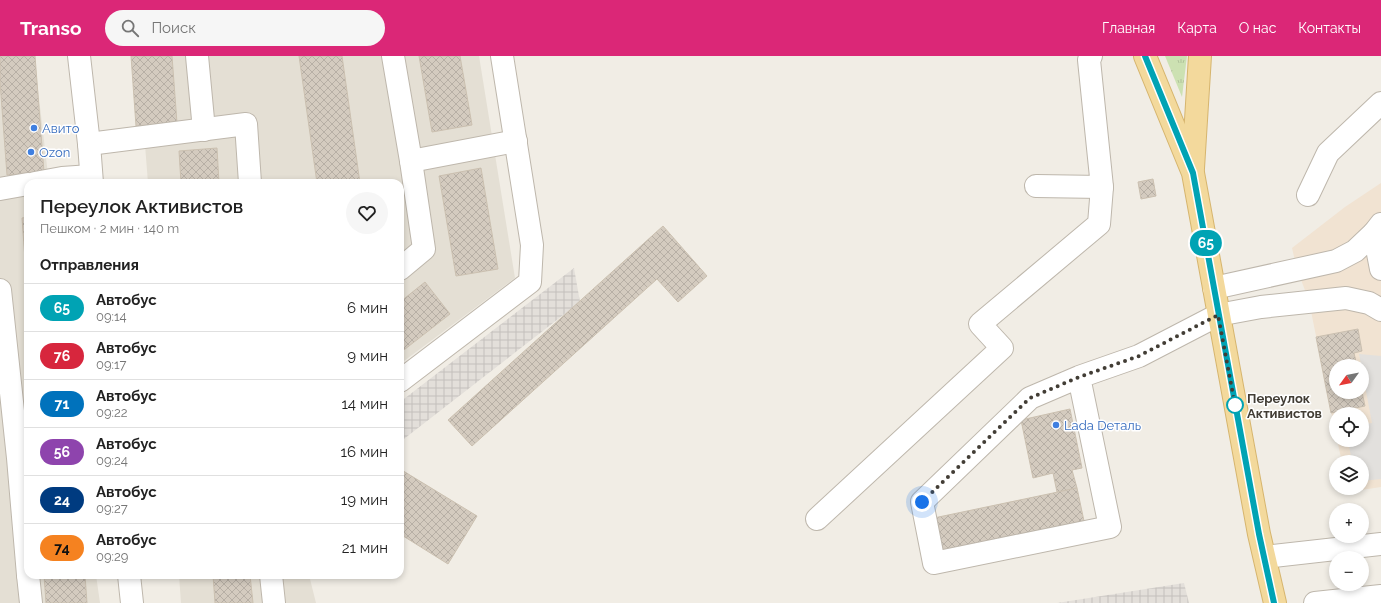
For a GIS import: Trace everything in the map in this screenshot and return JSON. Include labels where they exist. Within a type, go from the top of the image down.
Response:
[{"type":"main road","points":[[1145,56],[1193,173],[1259,534],[1274,603]]},
{"type":"main road","points":[[1193,173],[1200,56]]},
{"type":"street","points":[[57,179],[92,179],[79,56]]},
{"type":"street","points":[[198,56],[204,130]]},
{"type":"street","points":[[393,56],[424,249],[404,266]]},
{"type":"street","points":[[404,378],[530,282],[532,245],[502,56]]},
{"type":"street","points":[[817,519],[1002,348],[980,324],[1099,224],[1102,187],[1089,60],[1091,56]]},
{"type":"street","points":[[1308,195],[1328,153],[1381,103]]},
{"type":"street","points":[[89,144],[246,124],[250,179]]},
{"type":"street","points":[[411,161],[516,140]]},
{"type":"street","points":[[0,189],[24,185]]},
{"type":"street","points":[[1036,186],[1102,187]]},
{"type":"street","points":[[1214,288],[1336,261],[1355,251],[1378,228]]},
{"type":"street","points":[[1378,228],[1381,269]]},
{"type":"street","points":[[0,290],[23,458],[24,481]]},
{"type":"street","points":[[1079,377],[1110,527],[934,563],[922,502],[1030,398],[1079,377],[1139,356],[1218,315],[1261,307],[1346,298],[1369,303],[1381,310]]},
{"type":"street","points":[[1264,557],[1381,544]]},
{"type":"street","points":[[28,579],[30,603]]},
{"type":"street","points":[[129,579],[132,603]]},
{"type":"street","points":[[271,579],[274,603]]},
{"type":"street","points":[[1315,603],[1381,596]]},
{"type":"shaded area","points":[[0,56],[34,56],[49,179],[24,179],[24,579],[97,579],[100,603],[0,603]]},
{"type":"shaded area","points":[[138,56],[479,56],[515,278],[404,361],[404,179],[148,179]]},
{"type":"shaded area","points":[[1381,183],[1381,487],[1369,489],[1369,455],[1340,455],[1339,447],[1369,447],[1369,407],[1330,407],[1309,301],[1297,269],[1292,248],[1345,207]]},
{"type":"shaded area","points":[[574,268],[580,302],[404,439],[404,399]]},
{"type":"shaded area","points":[[1359,354],[1381,356],[1381,479],[1369,480],[1369,455],[1351,455],[1349,447],[1369,447],[1369,424],[1372,423],[1367,399],[1369,399],[1369,359],[1360,359]]},
{"type":"shaded area","points":[[179,579],[310,579],[316,603],[181,603]]},
{"type":"shaded area","points":[[1184,583],[1189,603],[1057,603]]},
{"type":"green space","points":[[1165,56],[1187,56],[1182,97]]},
{"type":"building","points":[[0,56],[35,56],[44,172],[7,175],[0,82]]},
{"type":"building","points":[[131,56],[172,56],[177,123],[136,126]]},
{"type":"building","points":[[299,56],[342,56],[359,179],[316,179]]},
{"type":"building","points":[[419,56],[460,56],[472,125],[432,132]]},
{"type":"building","points":[[217,148],[219,179],[181,179],[179,151]]},
{"type":"building","points":[[481,168],[498,269],[456,276],[439,176]]},
{"type":"building","points":[[1153,179],[1156,196],[1141,199],[1138,182]]},
{"type":"building","points":[[22,218],[24,218],[24,246]]},
{"type":"building","points":[[663,226],[707,276],[678,302],[657,279],[472,446],[448,420]]},
{"type":"building","points":[[425,282],[450,314],[404,350],[404,299]]},
{"type":"building","points":[[1358,329],[1362,351],[1354,353],[1355,359],[1329,359],[1329,399],[1364,399],[1365,406],[1330,407],[1316,337]]},
{"type":"building","points":[[1070,409],[1082,468],[1072,470],[1077,488],[1057,492],[1053,473],[1033,478],[1021,420]]},
{"type":"building","points":[[404,471],[477,516],[448,564],[404,536]]},
{"type":"building","points":[[1077,488],[1084,521],[936,552],[929,519]]},
{"type":"building","points":[[44,579],[85,579],[87,603],[46,603]]},
{"type":"building","points":[[213,579],[250,579],[253,603],[215,603]]},
{"type":"bus line","name":"65","points":[[1145,56],[1193,173],[1224,350],[1259,534],[1274,603]]},
{"type":"place","name":"Авито","points":[[34,128]]},
{"type":"place","name":"Ozon","points":[[31,152]]},
{"type":"place","name":"Переулок Активистов","points":[[1235,405]]},
{"type":"place","name":"Lada Dеталь","points":[[1056,425]]},
{"type":"route","points":[[922,502],[1030,398],[1079,377],[1120,364],[1139,356],[1218,315],[1235,405]]}]
